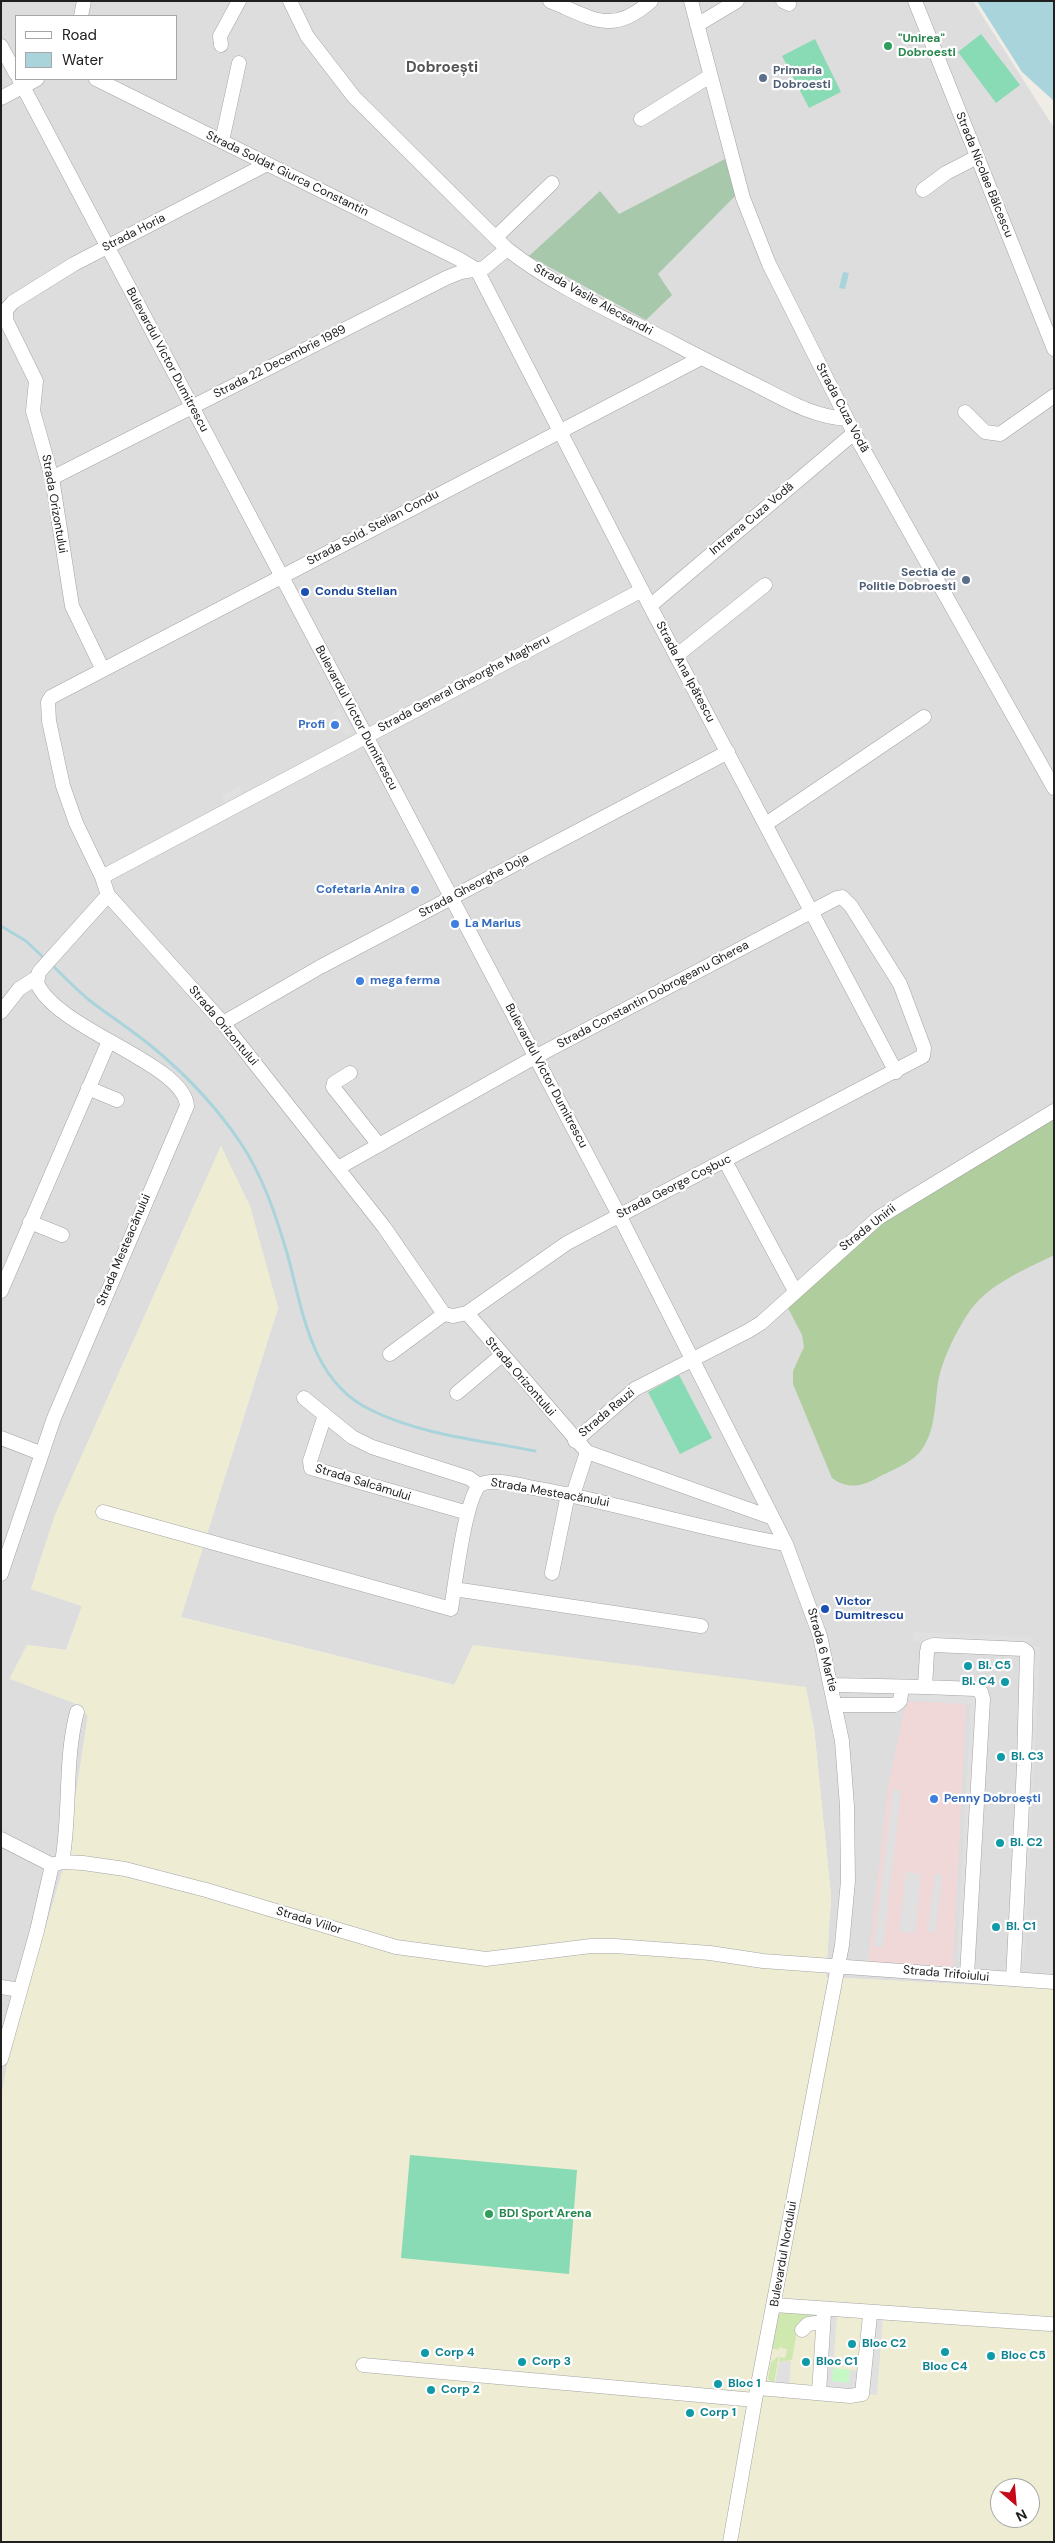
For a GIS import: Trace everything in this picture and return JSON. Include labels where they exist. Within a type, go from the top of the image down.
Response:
[{"type":"street","points":[[81,15],[84,1]]},
{"type":"street","points":[[221,45],[220,36],[239,1]]},
{"type":"street","name":"Strada Vasile Alecsandri","points":[[290,1],[307,36],[354,97],[508,248],[552,279],[701,358],[804,409],[825,416],[847,419]]},
{"type":"street","points":[[550,1],[608,22],[630,17],[651,1]]},
{"type":"street","name":"Strada Cuza Vodă","points":[[691,1],[743,198],[762,247],[854,433],[1054,788]]},
{"type":"street","points":[[697,25],[737,1]]},
{"type":"street","name":"Strada Nicolae Bălcescu","points":[[915,1],[1054,349]]},
{"type":"street","points":[[921,1],[921,16]]},
{"type":"street","name":"Bulevardul Victor Dumitrescu","points":[[1,46],[15,72]]},
{"type":"street","points":[[222,141],[239,63]]},
{"type":"street","points":[[640,119],[710,76]]},
{"type":"street","points":[[1,98],[18,80]]},
{"type":"street","name":"Bulevardul Victor Dumitrescu","points":[[20,80],[619,1215],[693,1359]]},
{"type":"street","name":"Strada Soldat Giurca Constantin","points":[[98,80],[459,259],[477,270]]},
{"type":"street","points":[[923,190],[946,173],[977,157]]},
{"type":"street","name":"Strada Horia","points":[[6,310],[20,297],[107,246],[267,164]]},
{"type":"street","points":[[496,237],[552,183]]},
{"type":"street","name":"Strada 22 Decembrie 1989","points":[[52,478],[453,274],[477,270],[489,265],[508,248]]},
{"type":"street","name":"Strada Ana Ipătescu","points":[[477,270],[676,656],[896,1072]]},
{"type":"street","name":"Strada Orizontului","points":[[6,310],[6,320],[36,381],[33,411],[52,478],[72,606],[103,670]]},
{"type":"street","name":"Strada Sold. Stelian Condu","points":[[48,702],[51,698],[281,576],[701,358]]},
{"type":"street","points":[[965,412],[985,432],[1000,434],[1054,396]]},
{"type":"street","name":"Intrarea Cuza Vodă","points":[[650,606],[854,433]]},
{"type":"street","points":[[676,656],[765,585]]},
{"type":"street","name":"Strada General Gheorghe Magheru","points":[[102,877],[642,590]]},
{"type":"street","name":"Strada Orizontului","points":[[48,702],[49,721],[68,802],[102,877],[108,895],[223,1023],[384,1227],[444,1314]]},
{"type":"street","points":[[766,824],[924,717]]},
{"type":"street","name":"Strada Gheorghe Doja","points":[[223,1023],[320,967],[728,752]]},
{"type":"street","points":[[1,1012],[19,989],[37,975],[108,895]]},
{"type":"street","name":"Strada Constantin Dobrogeanu Gherea","points":[[338,1168],[535,1057],[837,898],[846,900],[900,984],[924,1053],[920,1059],[896,1072]]},
{"type":"street","name":"Strada Mesteacănului","points":[[1,1574],[40,1453],[120,1259],[187,1106],[183,1094],[164,1075],[66,1015],[50,1003],[39,988],[37,975]]},
{"type":"street","points":[[1,1291],[109,1041]]},
{"type":"street","name":"Strada George Coșbuc","points":[[463,1314],[548,1254],[619,1215],[896,1072]]},
{"type":"street","points":[[350,1073],[334,1083],[333,1087],[379,1145]]},
{"type":"street","points":[[88,1088],[117,1100]]},
{"type":"street","name":"Strada Unirii","points":[[693,1359],[748,1331],[878,1218],[1054,1111]]},
{"type":"street","points":[[724,1161],[796,1291]]},
{"type":"street","points":[[30,1222],[62,1234]]},
{"type":"street","points":[[390,1354],[444,1314],[463,1314]]},
{"type":"street","name":"Strada Orizontului","points":[[463,1314],[502,1355],[587,1452]]},
{"type":"street","points":[[457,1393],[502,1355]]},
{"type":"street","name":"Strada Rauzi","points":[[575,1440],[634,1389],[693,1359]]},
{"type":"street","name":"Strada 6 Martie","points":[[693,1359],[786,1544],[820,1636],[832,1685],[846,1774],[848,1842],[848,1882],[838,1966]]},
{"type":"street","name":"Strada Mesteacănului","points":[[304,1398],[352,1437],[372,1447],[469,1478],[478,1484],[485,1482],[501,1483],[571,1495],[786,1544]]},
{"type":"street","name":"Strada Salcâmului","points":[[325,1416],[310,1461],[311,1468],[468,1513]]},
{"type":"street","points":[[1,1438],[40,1453]]},
{"type":"street","points":[[552,1573],[571,1495],[587,1452],[773,1518]]},
{"type":"street","points":[[102,1512],[451,1609],[468,1513],[478,1484]]},
{"type":"street","points":[[454,1589],[700,1626]]},
{"type":"street","points":[[925,1687],[927,1652],[930,1646],[1023,1649],[1027,1652],[1024,1766],[1013,1979]]},
{"type":"street","points":[[832,1685],[976,1689],[983,1695],[967,1975]]},
{"type":"street","points":[[836,1705],[895,1705],[900,1701],[902,1686]]},
{"type":"street","points":[[1,2059],[68,1822],[70,1753],[76,1712]]},
{"type":"street","points":[[1,1839],[57,1864]]},
{"type":"street","name":"Strada Viilor","points":[[57,1864],[105,1865],[153,1876],[396,1946],[486,1959],[568,1949],[615,1946],[710,1954],[763,1961],[838,1966]]},
{"type":"street","name":"Strada Trifoiului","points":[[838,1966],[1054,1982]]},
{"type":"street","name":"Bulevardul Nordului","points":[[730,2542],[756,2394],[838,1966]]},
{"type":"street","points":[[1,1987],[20,1990]]},
{"type":"street","points":[[774,2305],[1050,2324]]},
{"type":"street","points":[[364,2365],[756,2394],[862,2394],[870,2315]]},
{"type":"street","points":[[802,2330],[808,2324],[824,2317],[819,2393]]},
{"type":"shaded area","points":[[1,1],[973,1],[1054,128],[1054,1989],[826,1977],[831,1896],[814,1728],[455,1685],[181,1617],[278,1308],[221,1146],[55,1515],[31,1589],[82,1606],[66,1650],[27,1645],[10,1678],[74,1703],[88,1715],[66,1859],[11,2044],[1,2098]]},
{"type":"shaded area","points":[[339,708],[352,732],[346,735],[333,712]]},
{"type":"shaded area","points":[[239,786],[243,795],[225,805],[221,796]]},
{"type":"shaded area","points":[[913,1632],[1033,1637],[1032,1646],[1040,1647],[1024,1963],[1016,1963],[1032,1647],[913,1641]]},
{"type":"shaded area","points":[[907,1691],[978,1696],[964,1962],[957,1961],[971,1704],[907,1700]]},
{"type":"shaded area","points":[[906,1701],[966,1704],[953,1969],[868,1962],[888,1787]]},
{"type":"shaded area","points":[[893,1789],[901,1791],[883,1948],[874,1946]]},
{"type":"shaded area","points":[[906,1872],[921,1874],[915,1933],[899,1932]]},
{"type":"shaded area","points":[[935,1874],[942,1875],[936,1932],[928,1931]]},
{"type":"shaded area","points":[[828,2315],[837,2315],[832,2381],[849,2383],[850,2370],[859,2371],[857,2392],[826,2391]]},
{"type":"shaded area","points":[[874,2316],[883,2316],[877,2395],[868,2394]]},
{"type":"shaded area","points":[[791,2361],[789,2388],[775,2383],[779,2362]]},
{"type":"green space","points":[[981,34],[1020,85],[996,103],[958,52]]},
{"type":"green space","points":[[815,39],[841,92],[809,108],[782,56]]},
{"type":"green space","points":[[725,159],[736,195],[658,274],[672,295],[646,320],[529,256],[600,191],[619,214]]},
{"type":"green space","points":[[1054,1117],[1054,1255],[1006,1279],[975,1304],[967,1315],[944,1361],[939,1377],[932,1426],[925,1445],[919,1453],[905,1464],[860,1485],[838,1482],[832,1478],[793,1384],[793,1371],[804,1347],[802,1335],[788,1308],[879,1225]]},
{"type":"green space","points":[[221,1146],[250,1206],[278,1307],[181,1617],[454,1685],[473,1645],[806,1687],[814,1728],[831,1896],[826,1977],[1054,1989],[1054,2542],[1,2542],[1,2098],[11,2044],[66,1859],[88,1716],[74,1703],[10,1679],[27,1645],[67,1650],[82,1606],[31,1589],[55,1515]]},
{"type":"green space","points":[[679,1375],[712,1438],[680,1454],[648,1392]]},
{"type":"green space","name":"BDI Sport Arena","points":[[410,2155],[577,2170],[569,2274],[401,2258]]},
{"type":"green space","points":[[780,2308],[819,2311],[818,2316],[797,2330],[792,2360],[779,2362],[780,2357],[785,2358],[787,2349],[781,2348],[782,2344],[778,2350],[772,2348]]},
{"type":"green space","points":[[779,2356],[774,2383],[768,2379],[771,2362]]},
{"type":"green space","points":[[833,2368],[850,2370],[849,2383],[831,2382]]},
{"type":"water","points":[[977,1],[1054,1],[1054,101],[1022,72]]},
{"type":"water","points":[[843,272],[849,273],[845,289],[839,288]]},
{"type":"waterway","points":[[1,926],[26,941],[46,960]]},
{"type":"waterway","points":[[51,964],[89,1000],[168,1060],[201,1093],[240,1142],[262,1182],[273,1209],[312,1342],[322,1363],[334,1381],[351,1397],[371,1410],[410,1425],[452,1436],[535,1451]]},
{"type":"place","name":"\"Unirea\" Dobroesti","points":[[888,46]]},
{"type":"place","name":"Primaria Dobroesti","points":[[763,78]]},
{"type":"place","name":"Sectia de Politie Dobroesti","points":[[966,580]]},
{"type":"place","name":"Condu Stelian","points":[[305,592]]},
{"type":"place","name":"Profi","points":[[335,725]]},
{"type":"place","name":"Cofetaria Anira","points":[[415,890]]},
{"type":"place","name":"La Marius","points":[[455,924]]},
{"type":"place","name":"mega ferma","points":[[360,981]]},
{"type":"place","name":"Victor Dumitrescu","points":[[825,1609]]},
{"type":"place","name":"Bl. C5","points":[[968,1666]]},
{"type":"place","name":"Bl. C4","points":[[1005,1682]]},
{"type":"place","name":"Bl. C3","points":[[1001,1757]]},
{"type":"place","name":"Penny Dobroești","points":[[934,1799]]},
{"type":"place","name":"Bl. C2","points":[[1000,1843]]},
{"type":"place","name":"Bl. C1","points":[[996,1927]]},
{"type":"place","name":"BDI Sport Arena","points":[[489,2214]]},
{"type":"place","name":"Bloc C2","points":[[852,2344]]},
{"type":"place","name":"Bloc C4","points":[[945,2352]]},
{"type":"place","name":"Corp 4","points":[[425,2353]]},
{"type":"place","name":"Bloc C5","points":[[991,2356]]},
{"type":"place","name":"Corp 3","points":[[522,2362]]},
{"type":"place","name":"Bloc C1","points":[[806,2362]]},
{"type":"place","name":"Bloc 1","points":[[718,2384]]},
{"type":"place","name":"Corp 2","points":[[431,2390]]},
{"type":"place","name":"Corp 1","points":[[690,2413]]},
{"type":"district","name":"Dobroești","points":[[442,68]]}]
